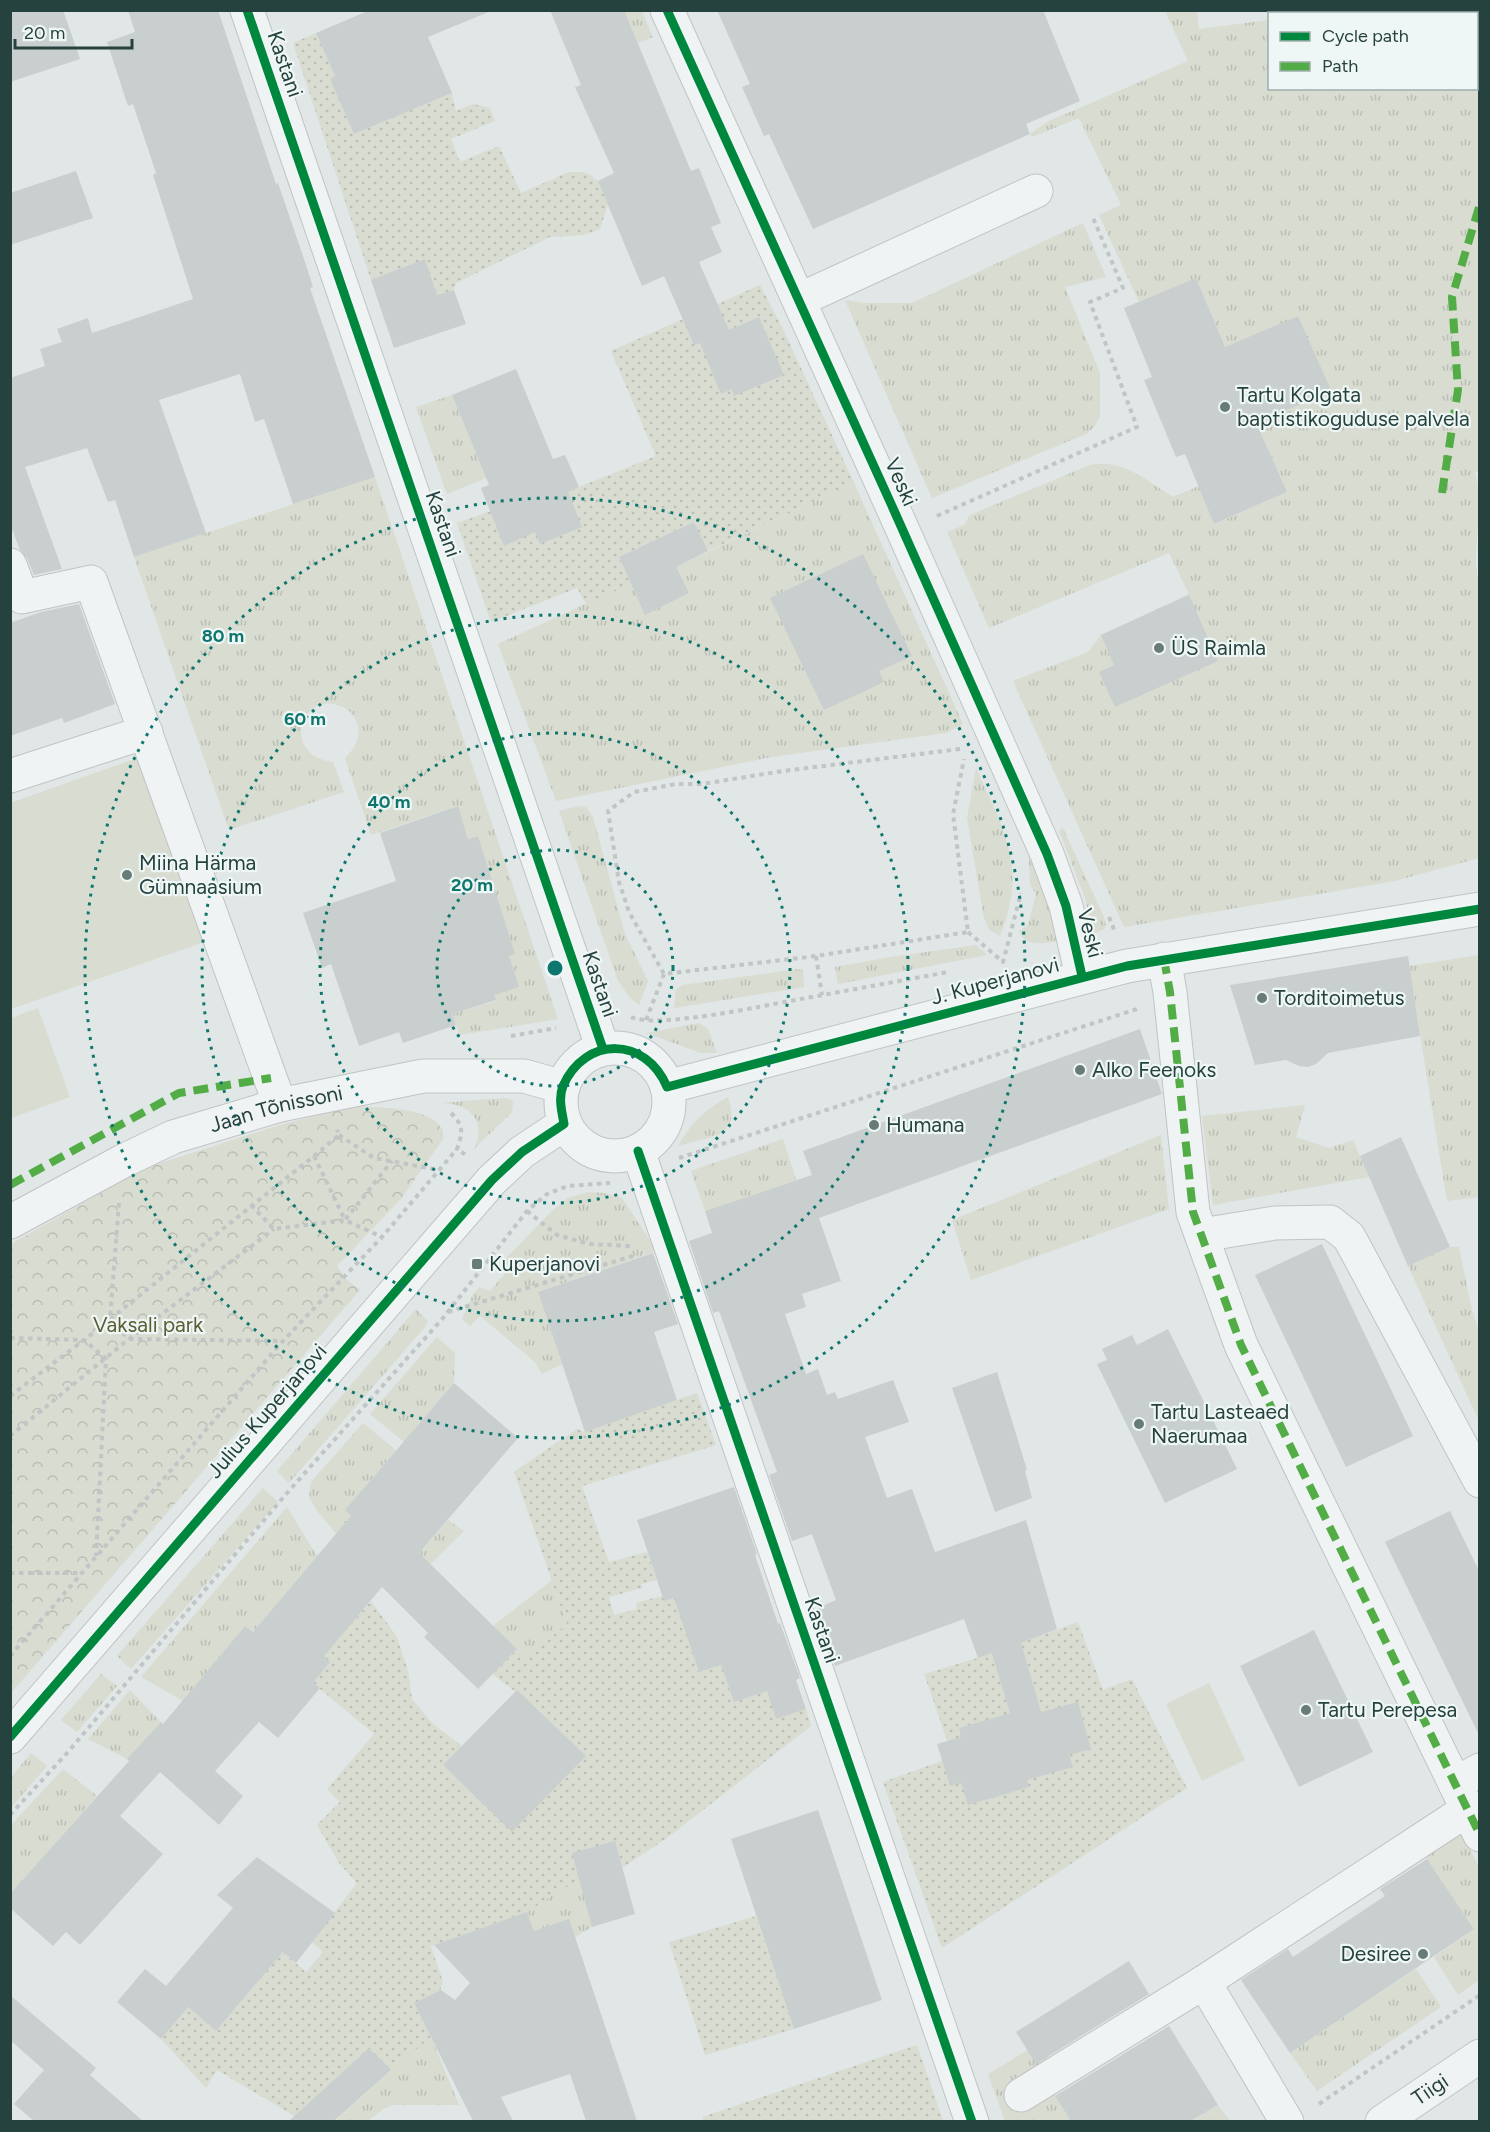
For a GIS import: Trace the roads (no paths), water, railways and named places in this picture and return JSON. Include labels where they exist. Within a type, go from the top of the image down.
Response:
[{"type":"street","name":"Kastani","points":[[247,10],[603,1049]]},
{"type":"street","name":"Veski","points":[[666,10],[799,300],[1047,855],[1066,906],[1082,976]]},
{"type":"street","points":[[799,300],[1036,191]]},
{"type":"street","points":[[10,565],[22,597],[92,582],[280,1105]]},
{"type":"street","points":[[10,777],[146,732]]},
{"type":"street","name":"J. Kuperjanovi","points":[[667,1087],[1082,976],[1164,958],[1479,909]]},
{"type":"street","points":[[1021,2095],[1204,1982],[1470,1800],[1241,1345],[1193,1212],[1170,992],[1164,958]]},
{"type":"street","points":[[603,1049],[624,1049],[647,1059],[662,1075],[667,1087],[669,1106],[664,1125],[654,1139],[638,1151],[623,1156],[606,1156],[588,1150],[564,1124],[561,1101],[563,1087],[581,1059],[603,1049]]},
{"type":"street","name":"Jaan Tõnissoni","points":[[10,1222],[123,1161],[173,1137],[280,1105],[423,1076],[524,1076],[563,1087]]},
{"type":"street","name":"Julius Kuperjanovi","points":[[10,1737],[492,1180],[522,1152],[564,1124]]},
{"type":"street","name":"Kastani","points":[[638,1151],[972,2121]]},
{"type":"street","points":[[1202,1235],[1275,1223],[1330,1222],[1349,1237],[1479,1481]]},
{"type":"street","points":[[1204,1982],[1300,2115]]},
{"type":"street","name":"Tiigi","points":[[1382,2121],[1479,2056]]},
{"type":"place","name":"Tartu Kolgata baptistikoguduse palvela","points":[[1225,407]]},
{"type":"place","name":"ÜS Raimla","points":[[1159,648]]},
{"type":"place","name":"Miina Härma Gümnaasium","points":[[127,875]]},
{"type":"place","name":"Torditoimetus","points":[[1262,998]]},
{"type":"place","name":"Alko Feenoks","points":[[1080,1070]]},
{"type":"place","name":"Humana","points":[[874,1125]]},
{"type":"place","name":"Kuperjanovi","points":[[477,1264]]},
{"type":"place","name":"Tartu Lasteaed Naerumaa","points":[[1139,1424]]},
{"type":"place","name":"Tartu Perepesa","points":[[1306,1710]]},
{"type":"place","name":"Desiree","points":[[1423,1954]]},
{"type":"park label","name":"Vaksali park","points":[[148,1325]]}]
